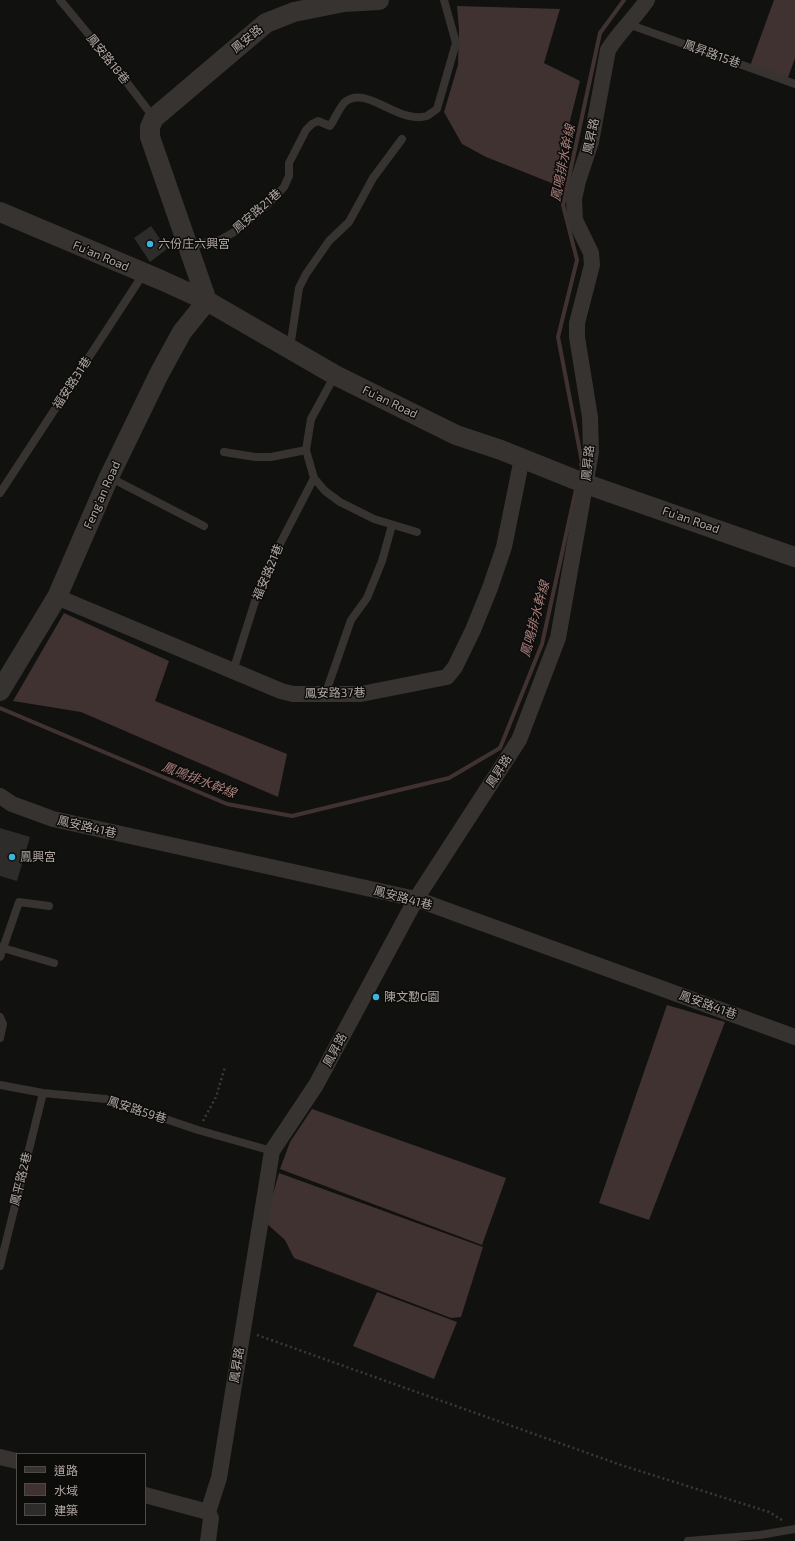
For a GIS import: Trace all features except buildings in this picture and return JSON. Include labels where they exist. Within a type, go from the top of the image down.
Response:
[{"type":"street","name":"鳳安路","points":[[152,127],[266,23],[294,12],[344,2],[379,0]]},
{"type":"street","name":"鳳昇路","points":[[208,1512],[219,1478],[272,1151],[316,1085],[416,900],[519,740],[558,638],[591,452],[590,417],[577,337],[578,323],[592,265],[591,253],[575,220],[574,199],[578,181],[591,142],[608,50],[647,0]]},
{"type":"street","points":[[152,127],[188,246],[207,301]]},
{"type":"street","name":"Fu'an Road","points":[[0,212],[207,301],[336,375],[456,434],[522,458],[586,484],[795,557]]},
{"type":"street","name":"Feng'an Road","points":[[0,691],[57,596],[110,476],[159,374],[182,332],[207,301]]},
{"type":"street","name":"鳳安路37巷","points":[[57,596],[281,691],[293,694],[361,694],[447,677],[451,673],[472,630],[490,588],[504,547],[522,458]]},
{"type":"street","name":"鳳安路41巷","points":[[0,796],[12,804],[53,819],[416,900],[795,1037]]},
{"type":"street","points":[[0,1457],[16,1461]]},
{"type":"street","points":[[146,1495],[208,1512],[211,1518],[208,1541]]},
{"type":"lane","name":"鳳安路18巷","points":[[60,0],[109,59],[152,127]]},
{"type":"lane","name":"鳳安路21巷","points":[[188,246],[220,240],[236,231],[267,204],[284,187],[289,176],[290,163],[306,130],[318,121],[330,126],[344,103],[352,98],[366,98],[396,113],[409,117],[428,115],[437,109],[456,43],[444,0]]},
{"type":"lane","name":"鳳昇路15巷","points":[[628,24],[795,84]]},
{"type":"lane","points":[[290,349],[299,288],[302,280],[329,241],[349,222],[373,178],[402,139]]},
{"type":"lane","name":"福安路31巷","points":[[0,492],[144,273]]},
{"type":"lane","points":[[336,375],[311,419],[306,450],[314,478],[325,491],[340,502],[374,519],[417,532]]},
{"type":"lane","points":[[224,452],[271,458],[306,450]]},
{"type":"lane","points":[[110,476],[204,526]]},
{"type":"lane","name":"福安路21巷","points":[[233,671],[257,595],[267,569],[314,478]]},
{"type":"lane","points":[[326,695],[351,620],[367,598],[382,561],[392,525]]},
{"type":"lane","points":[[0,957],[1,947],[19,902],[49,906]]},
{"type":"lane","points":[[1,947],[54,963]]},
{"type":"lane","points":[[0,1017],[3,1024],[0,1038]]},
{"type":"lane","name":"鳳安路59巷","points":[[0,1085],[43,1093],[106,1099],[198,1130],[272,1151]]},
{"type":"lane","name":"鳳平路2巷","points":[[0,1266],[43,1093]]},
{"type":"lane","points":[[688,1541],[760,1535],[795,1529]]},
{"type":"path","points":[[198,1130],[216,1097],[225,1067]]},
{"type":"path","points":[[242,1330],[621,1465],[768,1512],[788,1523]]},
{"type":"water","points":[[774,0],[795,0],[795,58],[786,83],[750,66]]},
{"type":"water","points":[[457,6],[560,9],[544,63],[580,81],[554,184],[486,157],[462,144],[444,112],[458,65],[459,30]]},
{"type":"water","points":[[64,613],[169,661],[155,701],[287,754],[278,797],[81,712],[13,701]]},
{"type":"water","points":[[667,1005],[725,1022],[649,1220],[599,1203]]},
{"type":"water","points":[[312,1109],[506,1178],[482,1245],[280,1169],[290,1142]]},
{"type":"water","points":[[279,1173],[483,1247],[461,1317],[451,1318],[294,1258],[285,1240],[265,1222]]},
{"type":"water","points":[[377,1292],[457,1322],[434,1379],[353,1346]]},
{"type":"waterway","name":"鳳鳴排水幹線","points":[[581,465],[582,462],[558,337],[577,260],[563,205],[600,33],[624,0]]},
{"type":"waterway","name":"鳳鳴排水幹線","points":[[0,708],[227,804],[292,816],[449,778],[500,748],[542,644],[577,485]]},
{"type":"place","name":"六份庄六興宮","points":[[150,244]]},
{"type":"place","name":"鳳興宮","points":[[12,857]]},
{"type":"place","name":"陳文懃G園","points":[[376,997]]}]
